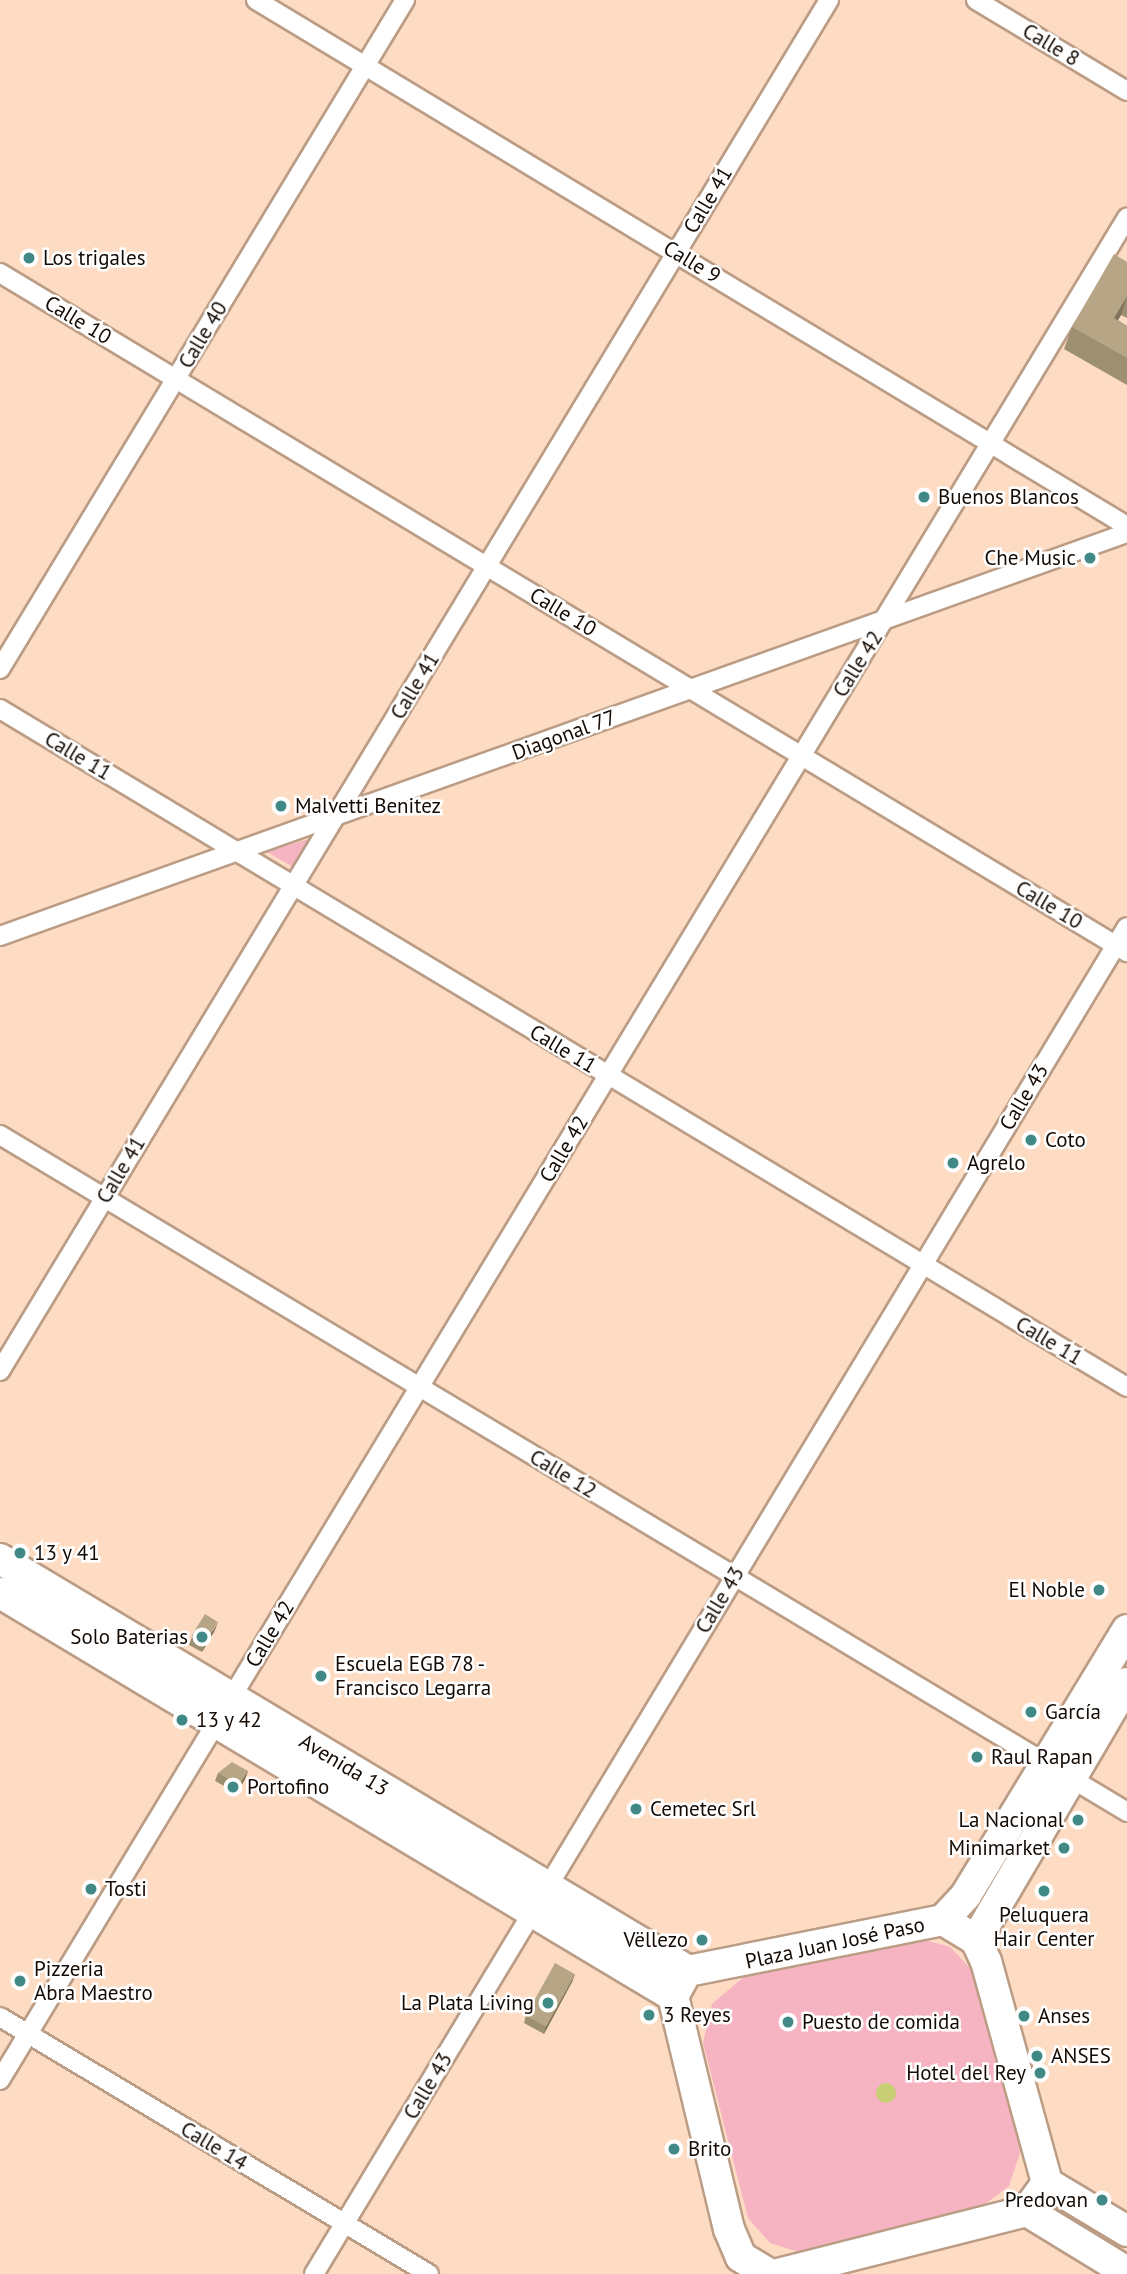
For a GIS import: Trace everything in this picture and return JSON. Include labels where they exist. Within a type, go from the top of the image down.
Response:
[{"type":"main road","name":"Avenida 13","points":[[0,1559],[223,1710]]},
{"type":"main road","name":"Avenida 13","points":[[0,1593],[223,1710],[680,1983]]},
{"type":"main road","points":[[1127,1630],[976,1940],[1047,2183],[1127,2231]]},
{"type":"main road","points":[[943,1920],[1127,1683]]},
{"type":"main road","name":"Plaza Juan José Paso","points":[[680,1983],[943,1920],[976,1940]]},
{"type":"main road","points":[[680,1983],[736,2265],[769,2274]]},
{"type":"main road","points":[[778,2274],[1027,2211],[1047,2183]]},
{"type":"main road","points":[[1027,2211],[1127,2272]]},
{"type":"street","name":"Calle 9","points":[[256,0],[1127,526]]},
{"type":"street","name":"Calle 40","points":[[0,669],[405,0]]},
{"type":"street","name":"Calle 41","points":[[0,1371],[829,0]]},
{"type":"street","name":"Calle 8","points":[[976,0],[1127,90]]},
{"type":"street","name":"Calle 42","points":[[0,2080],[1127,218]]},
{"type":"street","name":"Calle 10","points":[[0,273],[1121,948]]},
{"type":"street","name":"Diagonal 77","points":[[0,936],[1127,533]]},
{"type":"street","name":"Calle 11","points":[[0,709],[1127,1387]]},
{"type":"street","name":"Calle 43","points":[[314,2274],[922,1265],[1121,948],[1127,927]]},
{"type":"street","name":"Calle 12","points":[[0,1135],[1127,1812]]},
{"type":"street","name":"Calle 14","points":[[0,2017],[429,2274]]},
{"type":"shaded area","points":[[309,839],[293,867],[267,852]]},
{"type":"shaded area","points":[[907,1935],[950,1947],[975,1973],[1021,2150],[1009,2186],[976,2211],[805,2254],[770,2243],[748,2218],[703,2043],[712,2004],[745,1976]]},
{"type":"shaded area","points":[[882,2083],[890,2083],[896,2093],[890,2103],[882,2103],[876,2097],[876,2089]]},
{"type":"building","points":[[1114,254],[1127,262],[1127,296],[1114,318],[1127,326],[1127,358],[1072,327]]},
{"type":"building","points":[[205,1614],[218,1622],[204,1644],[191,1636]]},
{"type":"building","points":[[232,1762],[248,1771],[239,1785],[218,1773]]},
{"type":"building","name":"La Plata Living","points":[[555,1963],[575,1974],[546,2027],[526,2015]]},
{"type":"place","name":"Los trigales","points":[[29,258]]},
{"type":"place","name":"Buenos Blancos","points":[[924,497]]},
{"type":"place","name":"Che Music","points":[[1090,558]]},
{"type":"place","name":"Malvetti Benitez","points":[[281,806]]},
{"type":"place","name":"Coto","points":[[1031,1140]]},
{"type":"place","name":"Agrelo","points":[[953,1163]]},
{"type":"place","name":"13 y 41","points":[[20,1553]]},
{"type":"place","name":"El Noble","points":[[1099,1590]]},
{"type":"place","name":"Solo Baterias","points":[[202,1637]]},
{"type":"place","name":"Escuela EGB 78 - Francisco Legarra","points":[[321,1676]]},
{"type":"place","name":"García","points":[[1031,1712]]},
{"type":"place","name":"13 y 42","points":[[182,1720]]},
{"type":"place","name":"Raul Rapan","points":[[977,1757]]},
{"type":"place","name":"Portofino","points":[[233,1787]]},
{"type":"place","name":"Cemetec Srl","points":[[636,1809]]},
{"type":"place","name":"La Nacional","points":[[1078,1820]]},
{"type":"place","name":"Minimarket","points":[[1064,1848]]},
{"type":"place","name":"Tosti","points":[[91,1889]]},
{"type":"place","name":"Peluquera Hair Center","points":[[1044,1891]]},
{"type":"place","name":"Vëllezo","points":[[702,1940]]},
{"type":"place","name":"Pizzeria Abra Maestro","points":[[20,1981]]},
{"type":"place","name":"La Plata Living","points":[[548,2003]]},
{"type":"place","name":"3 Reyes","points":[[649,2015]]},
{"type":"place","name":"Anses","points":[[1024,2016]]},
{"type":"place","name":"Puesto de comida","points":[[788,2022]]},
{"type":"place","name":"ANSES","points":[[1037,2056]]},
{"type":"place","name":"Hotel del Rey","points":[[1040,2073]]},
{"type":"place","name":"Brito","points":[[674,2149]]},
{"type":"place","name":"Predovan","points":[[1102,2200]]}]
